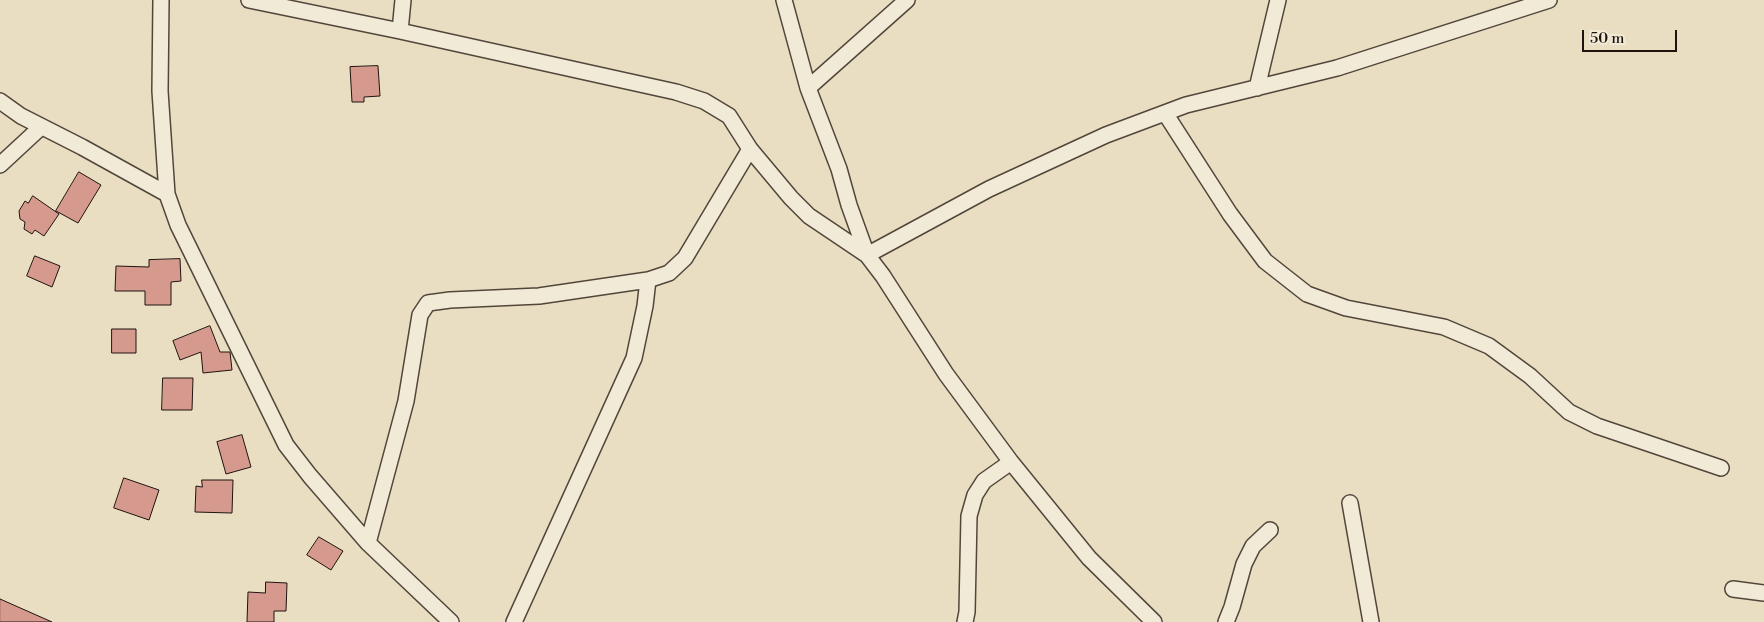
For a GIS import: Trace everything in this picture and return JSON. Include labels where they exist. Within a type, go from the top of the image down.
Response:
[{"type":"street","points":[[160,0],[160,91],[166,194],[178,225],[286,446],[368,543],[451,622]]},
{"type":"street","points":[[249,0],[676,92],[704,101],[729,116],[750,148],[791,198],[809,216],[867,255]]},
{"type":"street","points":[[400,31],[403,0]]},
{"type":"street","points":[[784,0],[808,88],[839,169],[849,205],[867,255],[883,276],[946,374],[1011,462],[1089,558],[1154,622]]},
{"type":"street","points":[[808,88],[907,0]]},
{"type":"street","points":[[1257,88],[1278,0]]},
{"type":"street","points":[[867,255],[989,189],[1106,135],[1186,105],[1337,68],[1549,0]]},
{"type":"street","points":[[0,101],[21,116],[82,147],[166,194]]},
{"type":"street","points":[[1165,113],[1230,214],[1265,261],[1307,294],[1346,308],[1444,327],[1489,346],[1530,376],[1569,412],[1597,426],[1721,468]]},
{"type":"street","points":[[0,165],[41,127]]},
{"type":"street","points":[[368,543],[406,401],[420,315],[428,303],[450,300],[539,296],[648,280],[669,273],[685,258],[750,148]]},
{"type":"street","points":[[514,622],[634,358],[645,306],[648,280]]},
{"type":"street","points":[[965,622],[967,612],[969,516],[975,495],[984,481],[1011,462]]},
{"type":"street","points":[[1350,503],[1371,622]]},
{"type":"street","points":[[1226,622],[1238,589],[1244,564],[1253,546],[1270,530]]},
{"type":"street","points":[[1733,589],[1764,593]]},
{"type":"building","points":[[378,66],[380,96],[364,97],[364,102],[352,102],[350,67]]},
{"type":"building","points":[[79,172],[101,185],[78,223],[56,211]]},
{"type":"building","points":[[33,196],[59,214],[44,236],[35,230],[32,234],[24,229],[25,222],[20,219],[19,211],[25,201],[28,203]]},
{"type":"building","points":[[35,256],[60,266],[52,287],[27,276]]},
{"type":"building","points":[[180,259],[181,281],[171,282],[171,305],[145,305],[145,291],[115,291],[116,266],[149,267],[149,260]]},
{"type":"building","points":[[210,326],[220,352],[230,352],[232,370],[203,373],[201,352],[180,360],[173,341]]},
{"type":"building","points":[[112,329],[136,329],[136,353],[112,353]]},
{"type":"building","points":[[163,378],[193,378],[192,410],[162,410]]},
{"type":"building","points":[[242,435],[251,467],[226,474],[217,442]]},
{"type":"building","points":[[124,478],[159,490],[149,520],[114,508]]},
{"type":"building","points":[[202,480],[233,480],[232,513],[195,512],[196,486],[202,487]]},
{"type":"building","points":[[319,537],[343,551],[331,570],[307,555]]},
{"type":"building","points":[[266,582],[287,583],[286,611],[274,611],[274,622],[247,622],[248,592],[265,593]]},
{"type":"building","points":[[0,599],[52,622],[0,622]]}]
